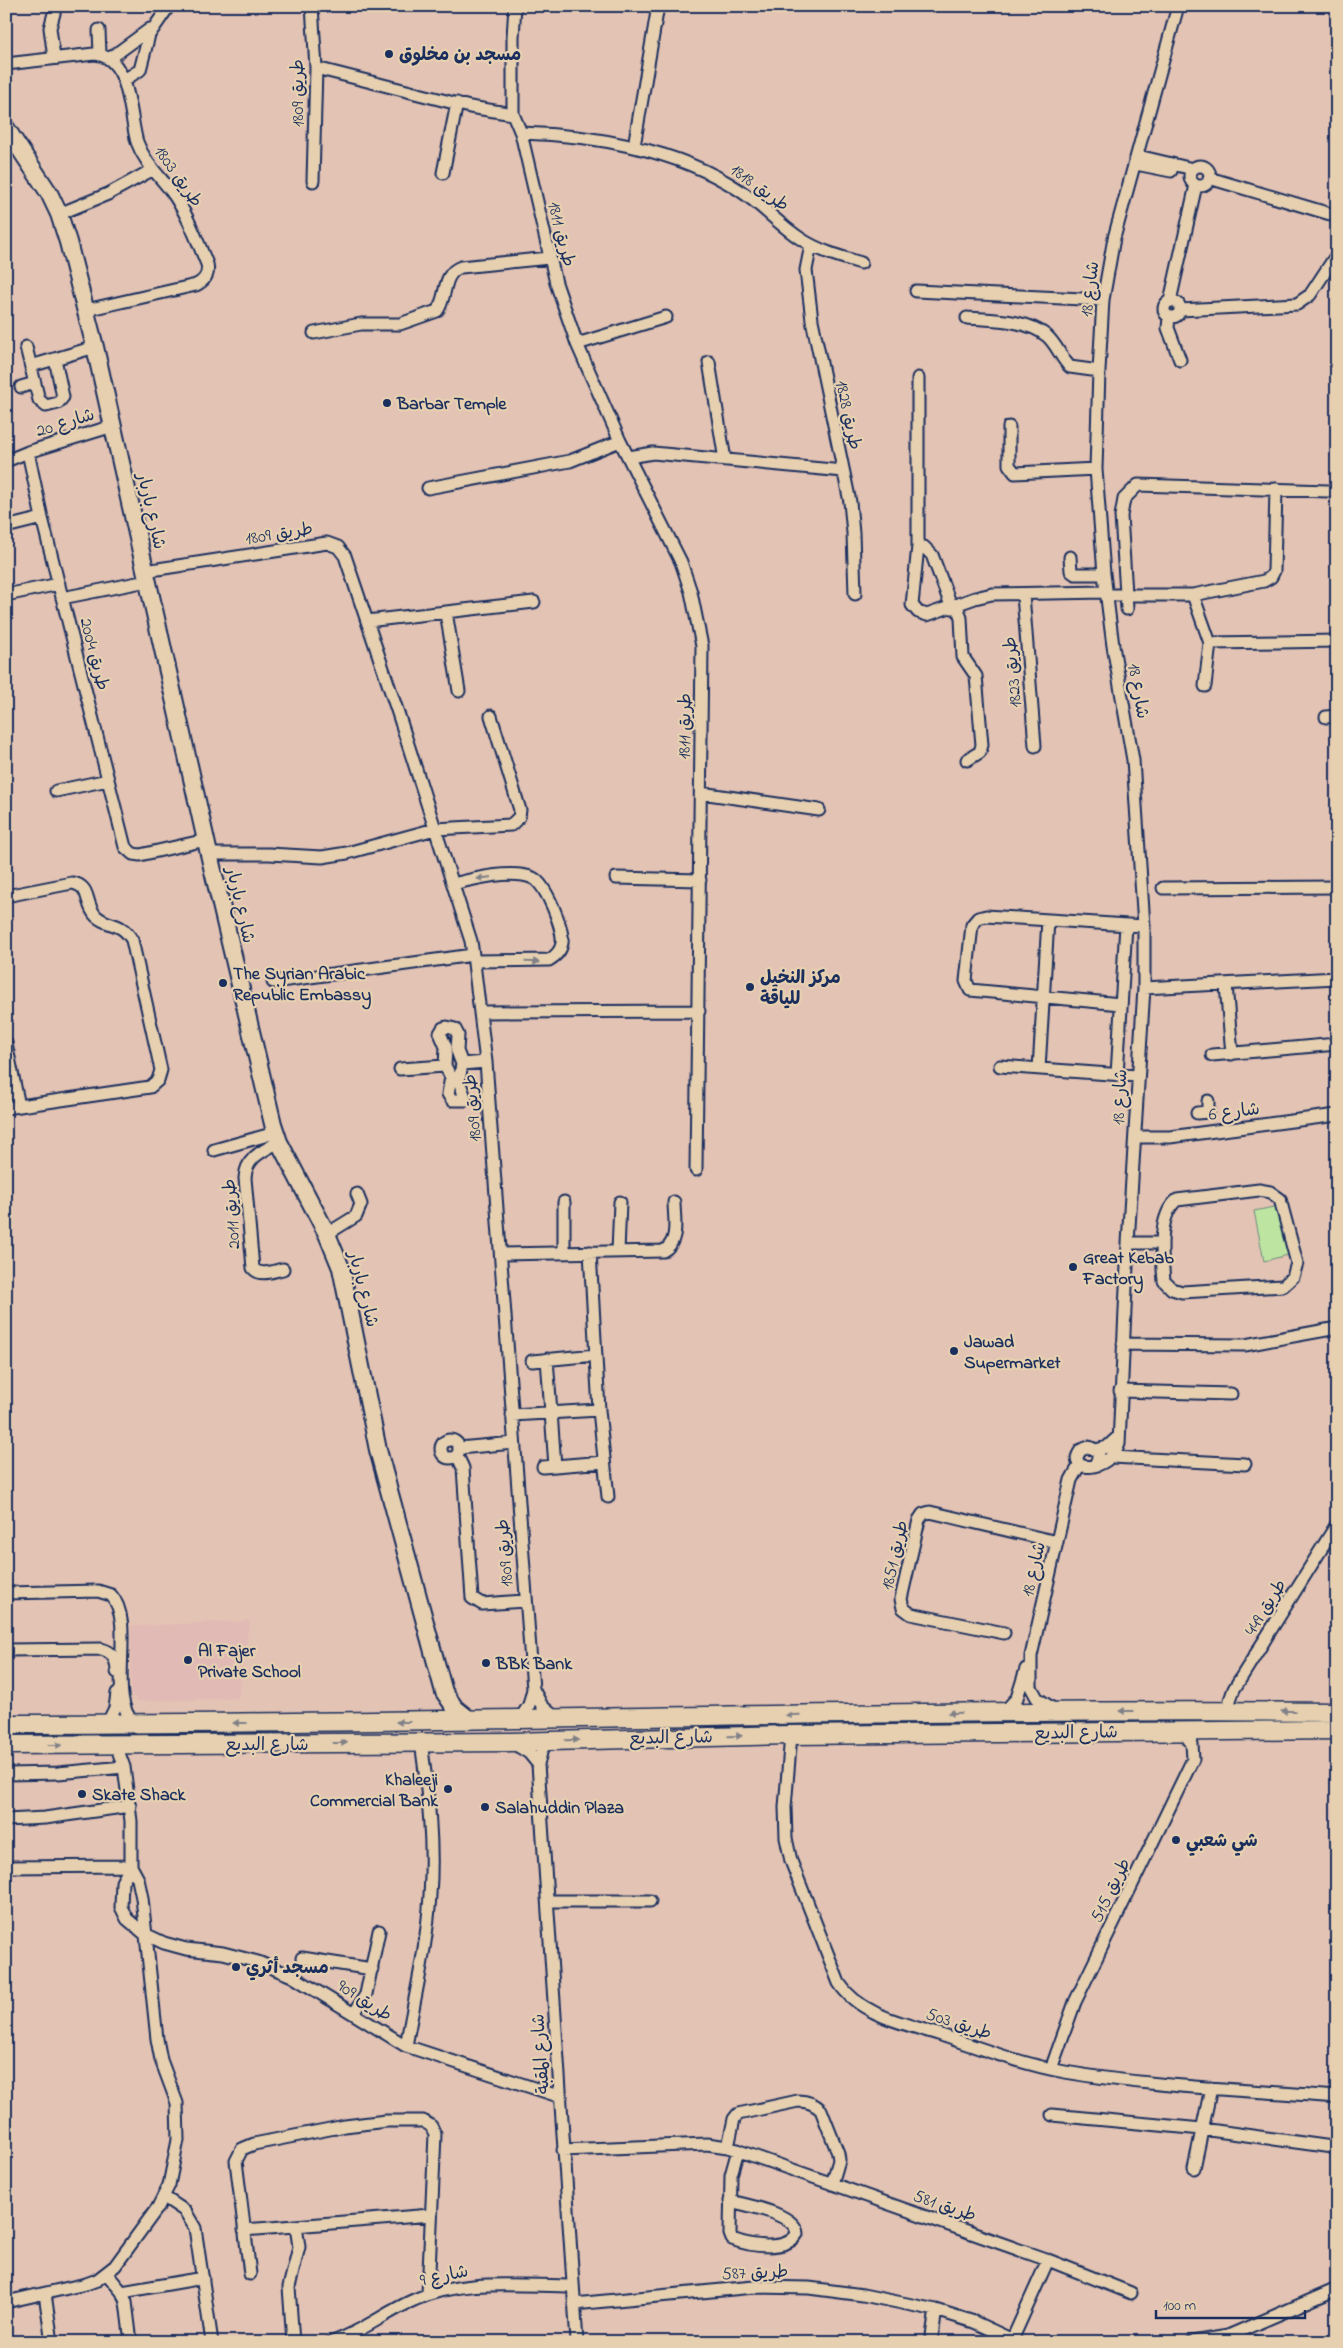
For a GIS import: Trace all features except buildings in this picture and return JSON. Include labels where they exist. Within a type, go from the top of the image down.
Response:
[{"type":"main road","name":"شارع البديع","points":[[6,1724],[432,1722],[556,1718],[1056,1711],[1337,1712]]},
{"type":"main road","points":[[624,1718],[625,1738]]},
{"type":"main road","name":"شارع البديع","points":[[6,1745],[510,1742],[791,1735],[1337,1730]]},
{"type":"street","points":[[54,58],[50,28],[56,6]]},
{"type":"street","points":[[124,80],[140,70],[147,40],[169,6]]},
{"type":"street","name":"طريق 1809","points":[[312,6],[316,68],[313,181]]},
{"type":"street","name":"طريق 1811","points":[[515,6],[512,37],[513,114],[521,133],[549,258],[576,344],[620,441],[681,562],[691,592],[702,646],[696,1170]]},
{"type":"street","points":[[634,146],[658,6]]},
{"type":"street","name":"شارع 18","points":[[1112,1458],[1117,1451],[1120,1436],[1122,1344],[1137,1076],[1144,988],[1144,926],[1133,760],[1104,574],[1096,469],[1099,371],[1103,300],[1114,238],[1178,6]]},
{"type":"street","points":[[6,64],[54,58],[105,56],[143,36],[156,24]]},
{"type":"street","points":[[99,30],[105,56]]},
{"type":"street","name":"طريق 1803","points":[[86,310],[196,285],[201,283],[207,274],[206,264],[186,213],[173,193],[152,170],[144,157],[136,138],[124,80],[118,67],[105,56]]},
{"type":"street","points":[[316,68],[457,103],[513,114]]},
{"type":"street","points":[[443,172],[457,103]]},
{"type":"street","name":"طريق 1818","points":[[521,133],[567,134],[634,146],[688,164],[740,190],[792,234],[811,245],[861,263]]},
{"type":"street","name":"شارع باربار","points":[[9,138],[43,182],[59,214],[95,347],[207,847],[277,1137],[327,1234],[340,1268],[378,1450],[444,1692],[455,1708],[470,1720]]},
{"type":"street","points":[[1137,160],[1193,176],[1203,185],[1210,178]]},
{"type":"street","points":[[1180,360],[1168,328],[1169,317],[1163,310],[1165,304],[1170,300],[1193,176],[1200,166],[1206,168],[1210,178]]},
{"type":"street","points":[[59,214],[108,194],[152,170]]},
{"type":"street","points":[[1210,178],[1337,216]]},
{"type":"street","name":"طريق 1828","points":[[811,245],[806,270],[812,320],[852,518],[855,594]]},
{"type":"street","points":[[1169,317],[1174,317],[1180,310],[1297,304],[1310,295],[1337,254]]},
{"type":"street","points":[[314,332],[361,324],[400,324],[437,311],[440,307],[448,278],[456,269],[549,258]]},
{"type":"street","points":[[916,291],[1103,300]]},
{"type":"street","points":[[1170,300],[1178,303],[1180,310]]},
{"type":"street","points":[[576,344],[666,317]]},
{"type":"street","points":[[967,318],[996,320],[1034,329],[1046,335],[1070,367],[1099,371]]},
{"type":"street","points":[[26,347],[42,404],[48,406],[60,401],[63,394],[55,359]]},
{"type":"street","points":[[31,366],[95,347]]},
{"type":"street","points":[[708,362],[725,460]]},
{"type":"street","points":[[918,378],[918,546],[911,600],[914,609],[926,615],[984,595],[1193,595],[1264,581],[1272,577],[1274,571],[1276,489]]},
{"type":"street","points":[[21,386],[35,383]]},
{"type":"street","name":"شارع 20","points":[[6,461],[28,452],[113,426]]},
{"type":"street","points":[[1009,427],[1009,465],[1015,473],[1096,469]]},
{"type":"street","points":[[428,488],[570,461],[620,441]]},
{"type":"street","name":"طريق 2004","points":[[28,452],[42,518],[125,847],[133,854],[140,855],[207,847]]},
{"type":"street","points":[[629,457],[653,453],[843,472]]},
{"type":"street","points":[[1127,609],[1121,516],[1124,499],[1138,485],[1328,490]]},
{"type":"street","points":[[6,527],[42,518]]},
{"type":"street","name":"طريق 1809","points":[[62,598],[146,576],[331,544],[338,547],[343,553],[367,620],[453,884],[473,958],[486,1062],[502,1254],[525,1601],[533,1690],[529,1705],[520,1719]]},
{"type":"street","points":[[918,546],[924,547],[932,555],[961,618],[963,657],[976,676],[982,745],[980,752],[966,760]]},
{"type":"street","points":[[1070,557],[1071,571],[1075,574],[1104,574]]},
{"type":"street","points":[[6,596],[59,584]]},
{"type":"street","name":"طريق 1823","points":[[1022,595],[1035,746]]},
{"type":"street","points":[[1193,595],[1210,643],[1204,686]]},
{"type":"street","points":[[367,620],[534,602]]},
{"type":"street","points":[[446,612],[459,691]]},
{"type":"street","points":[[1210,643],[1337,641]]},
{"type":"street","points":[[207,847],[309,857],[328,856],[435,829],[507,826],[514,823],[519,817],[519,806],[491,716]]},
{"type":"street","points":[[56,791],[108,780]]},
{"type":"street","points":[[701,793],[819,810]]},
{"type":"street","points":[[273,982],[473,958],[549,960],[561,948],[562,936],[546,891],[532,878],[520,876],[489,877],[453,884]]},
{"type":"street","points":[[616,878],[700,880]]},
{"type":"street","points":[[6,896],[65,884],[78,884],[84,888],[96,916],[120,926],[127,932],[132,940],[161,1075],[155,1084],[150,1087],[6,1108]]},
{"type":"street","points":[[1163,888],[1337,887]]},
{"type":"street","points":[[1121,1004],[973,992],[967,988],[966,981],[972,924],[978,918],[986,916],[1144,926]]},
{"type":"street","points":[[1039,1069],[1048,920]]},
{"type":"street","points":[[1117,1075],[1126,925]]},
{"type":"street","points":[[1144,988],[1337,978]]},
{"type":"street","points":[[1226,985],[1232,1054]]},
{"type":"street","points":[[480,1012],[699,1011]]},
{"type":"street","points":[[6,1043],[19,1106]]},
{"type":"street","points":[[1212,1055],[1337,1044]]},
{"type":"street","points":[[445,1066],[452,1049],[462,1064]]},
{"type":"street","points":[[462,1064],[486,1062]]},
{"type":"street","points":[[462,1064],[448,1092],[448,1096],[454,1100],[478,1098]]},
{"type":"street","points":[[400,1070],[445,1066]]},
{"type":"street","points":[[445,1066],[455,1079],[466,1100]]},
{"type":"street","points":[[1000,1066],[1137,1076]]},
{"type":"street","points":[[1204,1109],[1211,1131]]},
{"type":"street","name":"شارع 6","points":[[1135,1136],[1161,1138],[1337,1115]]},
{"type":"street","points":[[214,1150],[277,1137]]},
{"type":"street","name":"طريق 2011","points":[[277,1137],[250,1161],[246,1169],[245,1178],[253,1268],[256,1272],[262,1273],[283,1269]]},
{"type":"street","points":[[1259,1190],[1270,1192],[1280,1199],[1297,1262],[1293,1277],[1283,1286],[1182,1292],[1172,1289],[1164,1281],[1161,1242],[1168,1211],[1171,1204],[1177,1200],[1259,1190]]},
{"type":"street","points":[[327,1234],[356,1216],[361,1204],[357,1194]]},
{"type":"street","points":[[564,1202],[564,1253]]},
{"type":"street","points":[[618,1252],[620,1202]]},
{"type":"street","points":[[502,1254],[659,1252],[670,1246],[674,1234],[674,1202]]},
{"type":"street","points":[[1128,1243],[1161,1242]]},
{"type":"street","points":[[590,1252],[599,1410],[608,1497]]},
{"type":"street","points":[[1122,1344],[1245,1345],[1337,1328]]},
{"type":"street","points":[[532,1361],[596,1355]]},
{"type":"street","points":[[548,1359],[555,1466]]},
{"type":"street","points":[[1120,1391],[1231,1394]]},
{"type":"street","points":[[512,1414],[599,1410]]},
{"type":"street","points":[[1088,1466],[1077,1458],[1081,1450],[1089,1447],[1096,1450],[1107,1447],[1120,1436]]},
{"type":"street","points":[[514,1443],[458,1451],[463,1468],[472,1598],[482,1604],[525,1601]]},
{"type":"street","points":[[1088,1466],[1099,1456],[1096,1450]]},
{"type":"street","points":[[1088,1466],[1112,1458],[1246,1464]]},
{"type":"street","points":[[543,1467],[604,1462]]},
{"type":"street","name":"شارع 18","points":[[1004,1712],[1019,1692],[1031,1656],[1070,1490],[1072,1474],[1088,1466]]},
{"type":"street","name":"طريق 1851","points":[[1004,1633],[911,1614],[903,1608],[901,1599],[918,1520],[923,1514],[930,1512],[1057,1542]]},
{"type":"street","name":"طريق 449","points":[[1229,1711],[1234,1689],[1335,1527]]},
{"type":"street","points":[[6,1593],[98,1591],[107,1593],[117,1603],[122,1635],[123,1704],[127,1715],[135,1724]]},
{"type":"street","points":[[6,1650],[99,1649],[106,1647],[122,1635]]},
{"type":"street","points":[[99,1649],[112,1655],[117,1666],[116,1703],[107,1724]]},
{"type":"street","name":"شارع 18","points":[[1031,1656],[1031,1687],[1037,1698],[1056,1711]]},
{"type":"street","name":"طريق 1809","points":[[533,1690],[542,1706],[556,1718]]},
{"type":"street","points":[[432,1722],[440,1708],[444,1692]]},
{"type":"street","name":"طريق 515","points":[[1051,2069],[1075,2002],[1191,1765],[1194,1754],[1192,1744],[1182,1730]]},
{"type":"street","name":"طريق 503","points":[[791,1735],[784,1823],[789,1853],[840,1983],[848,1996],[860,2006],[911,2026],[1051,2069],[1085,2075],[1211,2088],[1337,2096]]},
{"type":"street","name":"شارع المقبة","points":[[549,1740],[542,1748],[538,1764],[577,2342]]},
{"type":"street","points":[[406,2046],[424,1946],[430,1895],[431,1843],[421,1742]]},
{"type":"street","points":[[510,1742],[528,1753],[538,1764]]},
{"type":"street","points":[[6,2302],[86,2284],[107,2274],[122,2257],[164,2197],[175,2158],[178,2122],[176,2103],[158,2050],[140,1888],[130,1866],[130,1806],[124,1768],[116,1745]]},
{"type":"street","points":[[6,1774],[58,1773],[124,1768]]},
{"type":"street","points":[[6,1820],[45,1818],[130,1806]]},
{"type":"street","points":[[6,1867],[130,1866]]},
{"type":"street","name":"طريق 909","points":[[130,1866],[122,1882],[121,1907],[127,1918],[145,1934],[164,1943],[186,1949],[222,1953],[258,1962],[292,1976],[406,2046],[561,2097]]},
{"type":"street","points":[[548,1902],[650,1901]]},
{"type":"street","points":[[354,2014],[366,1994],[379,1931]]},
{"type":"street","points":[[302,1958],[372,1969]]},
{"type":"street","points":[[1194,2168],[1211,2088]]},
{"type":"street","points":[[730,2201],[783,2217],[797,2228],[796,2234],[787,2243],[774,2245],[746,2243],[732,2239],[730,2234],[730,2201],[734,2119],[738,2114],[798,2101],[806,2101],[821,2110],[838,2153],[839,2160],[832,2184]]},
{"type":"street","points":[[1052,2115],[1202,2129],[1332,2147]]},
{"type":"street","points":[[250,2274],[236,2161],[242,2149],[254,2144],[352,2125],[386,2121],[423,2121],[431,2126],[435,2134],[428,2294]]},
{"type":"street","name":"طريق 581","points":[[563,2150],[707,2144],[733,2149],[1048,2260],[1131,2293]]},
{"type":"street","points":[[164,2197],[185,2211],[195,2228],[212,2342]]},
{"type":"street","points":[[244,2230],[431,2215]]},
{"type":"street","points":[[293,2342],[289,2287],[299,2247],[296,2226]]},
{"type":"street","points":[[1014,2341],[1048,2260]]},
{"type":"street","points":[[107,2274],[122,2292],[126,2302],[131,2342]]},
{"type":"street","points":[[122,2292],[202,2278]]},
{"type":"street","name":"شارع 9","points":[[332,2342],[362,2329],[399,2307],[428,2294],[470,2286],[573,2286]]},
{"type":"street","name":"طريق 587","points":[[574,2304],[754,2287],[836,2291],[936,2310],[960,2317],[1014,2341]]},
{"type":"street","points":[[1192,2342],[1215,2340],[1228,2336],[1337,2289]]},
{"type":"street","points":[[45,2294],[52,2342]]},
{"type":"street","points":[[930,2342],[936,2310]]},
{"type":"street","points":[[362,2329],[364,2342]]},
{"type":"street","points":[[1228,2336],[1256,2342]]},
{"type":"shaded area","name":"Al Fajer Private School","points":[[250,1621],[238,1698],[138,1701],[131,1694],[131,1626]]},
{"type":"green space","points":[[1279,1206],[1288,1255],[1264,1261],[1254,1211]]},
{"type":"place","name":"مسجد بن مخلوق","points":[[389,54]]},
{"type":"place","name":"Barbar Temple","points":[[387,403]]},
{"type":"place","name":"The Syrian Arabic Republic Embassy","points":[[223,983]]},
{"type":"place","name":"مركز النخيل للياقة","points":[[750,987]]},
{"type":"place","name":"Great Kebab Factory","points":[[1073,1267]]},
{"type":"place","name":"Jawad Supermarket","points":[[954,1351]]},
{"type":"place","name":"Al Fajer Private School","points":[[188,1660]]},
{"type":"place","name":"BBK Bank","points":[[486,1663]]},
{"type":"place","name":"Khaleeji Commercial Bank","points":[[448,1789]]},
{"type":"place","name":"Skate Shack","points":[[82,1794]]},
{"type":"place","name":"Salahuddin Plaza","points":[[485,1807]]},
{"type":"place","name":"شي شعبي","points":[[1176,1840]]},
{"type":"place","name":"مسجد أثري","points":[[236,1967]]}]
